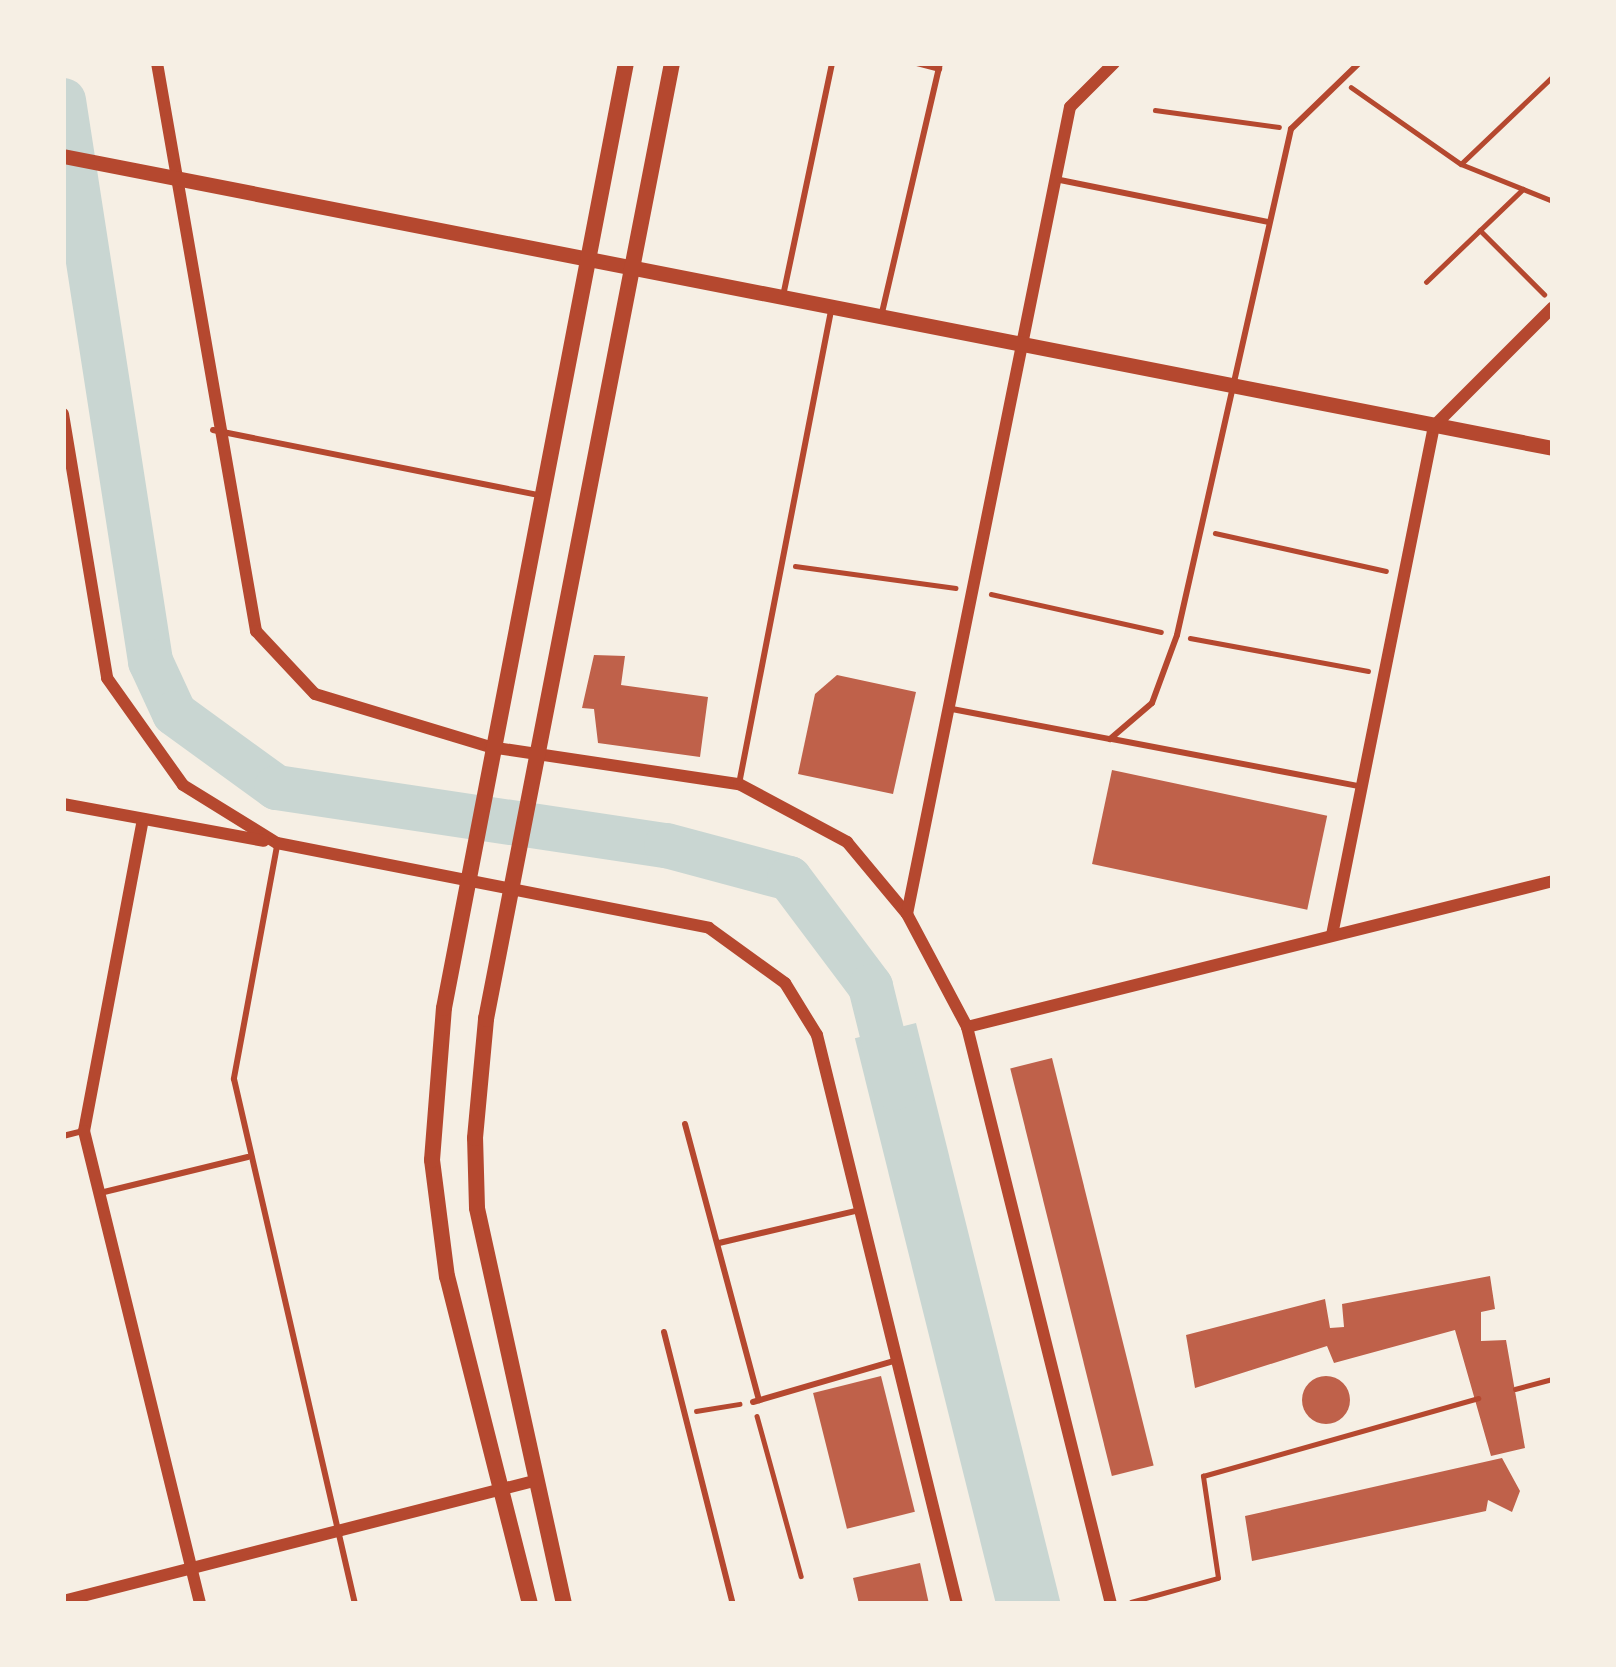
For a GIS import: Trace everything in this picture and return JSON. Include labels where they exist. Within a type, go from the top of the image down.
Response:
[{"type":"main road","points":[[530,1604],[447,1277],[432,1160],[443,1008],[538,495],[626,63]]},
{"type":"main road","points":[[564,1604],[533,1480],[477,1208],[486,1019],[519,882],[672,63]]},
{"type":"street","points":[[158,63],[213,430],[256,631],[284,671],[315,694],[490,746],[542,750],[739,784],[847,842],[907,914],[967,1027],[1116,1604]]},
{"type":"street","points":[[907,914],[1070,107],[1114,63]]},
{"type":"street","points":[[63,156],[172,173],[831,311],[1553,448]]},
{"type":"street","points":[[1332,935],[1434,426],[1553,305]]},
{"type":"street","points":[[63,414],[66,449],[118,698],[183,785],[278,843]]},
{"type":"street","points":[[63,804],[519,882],[710,928],[785,982],[818,1035],[957,1604]]},
{"type":"street","points":[[143,819],[85,1131],[200,1604]]},
{"type":"street","points":[[967,1027],[1553,881]]},
{"type":"street","points":[[63,1601],[533,1480]]},
{"type":"lane","points":[[782,300],[832,63]]},
{"type":"lane","points":[[880,320],[940,66],[917,63]]},
{"type":"lane","points":[[1110,739],[1152,703],[1177,635],[1227,386],[1291,129],[1360,63]]},
{"type":"lane","points":[[1055,179],[1268,222]]},
{"type":"lane","points":[[739,784],[831,311]]},
{"type":"lane","points":[[213,430],[538,495]]},
{"type":"lane","points":[[949,708],[1362,787]]},
{"type":"lane","points":[[278,843],[234,1079],[248,1157],[356,1604]]},
{"type":"lane","points":[[685,1124],[756,1401],[897,1360]]},
{"type":"lane","points":[[63,1136],[85,1131]]},
{"type":"lane","points":[[100,1192],[248,1157]]},
{"type":"lane","points":[[718,1244],[860,1210]]},
{"type":"lane","points":[[664,1332],[733,1604]]},
{"type":"path","points":[[1461,164],[1553,76]]},
{"type":"path","points":[[1342,80],[1409,138],[1553,201]]},
{"type":"path","points":[[1155,110],[1291,129]]},
{"type":"path","points":[[1426,282],[1523,189]]},
{"type":"path","points":[[1480,230],[1553,305]]},
{"type":"path","points":[[1198,529],[1406,575]]},
{"type":"path","points":[[780,564],[974,591]]},
{"type":"path","points":[[1515,1389],[1553,1379]]},
{"type":"path","points":[[1116,1604],[1218,1578],[1203,1476],[1478,1398]]},
{"type":"path","points":[[685,1412],[756,1401],[801,1576]]},
{"type":"shaded area","points":[[916,1023],[1061,1604],[996,1604],[855,1038]]},
{"type":"building","points":[[594,655],[625,656],[621,685],[708,697],[700,757],[598,743],[594,709],[582,708]]},
{"type":"building","points":[[837,675],[916,692],[893,794],[798,774],[815,694]]},
{"type":"building","points":[[1112,770],[1327,816],[1307,910],[1092,864]]},
{"type":"building","points":[[1052,1058],[1154,1466],[1112,1476],[1010,1068]]},
{"type":"building","points":[[1490,1276],[1495,1309],[1481,1312],[1481,1341],[1506,1340],[1525,1448],[1491,1456],[1455,1330],[1334,1363],[1327,1346],[1195,1388],[1186,1335],[1325,1299],[1330,1328],[1344,1327],[1342,1304]]},
{"type":"building","points":[[881,1376],[915,1512],[847,1529],[813,1393]]},
{"type":"building","points":[[1326,1376],[1343,1383],[1350,1400],[1343,1417],[1326,1424],[1309,1417],[1302,1400],[1309,1383]]},
{"type":"building","points":[[1502,1458],[1520,1491],[1512,1512],[1488,1500],[1486,1511],[1252,1561],[1245,1516]]},
{"type":"building","points":[[920,1563],[929,1604],[859,1604],[853,1578]]},
{"type":"waterway","points":[[63,100],[150,661],[174,713],[276,787],[666,845],[789,878],[870,986],[895,1087]]}]
